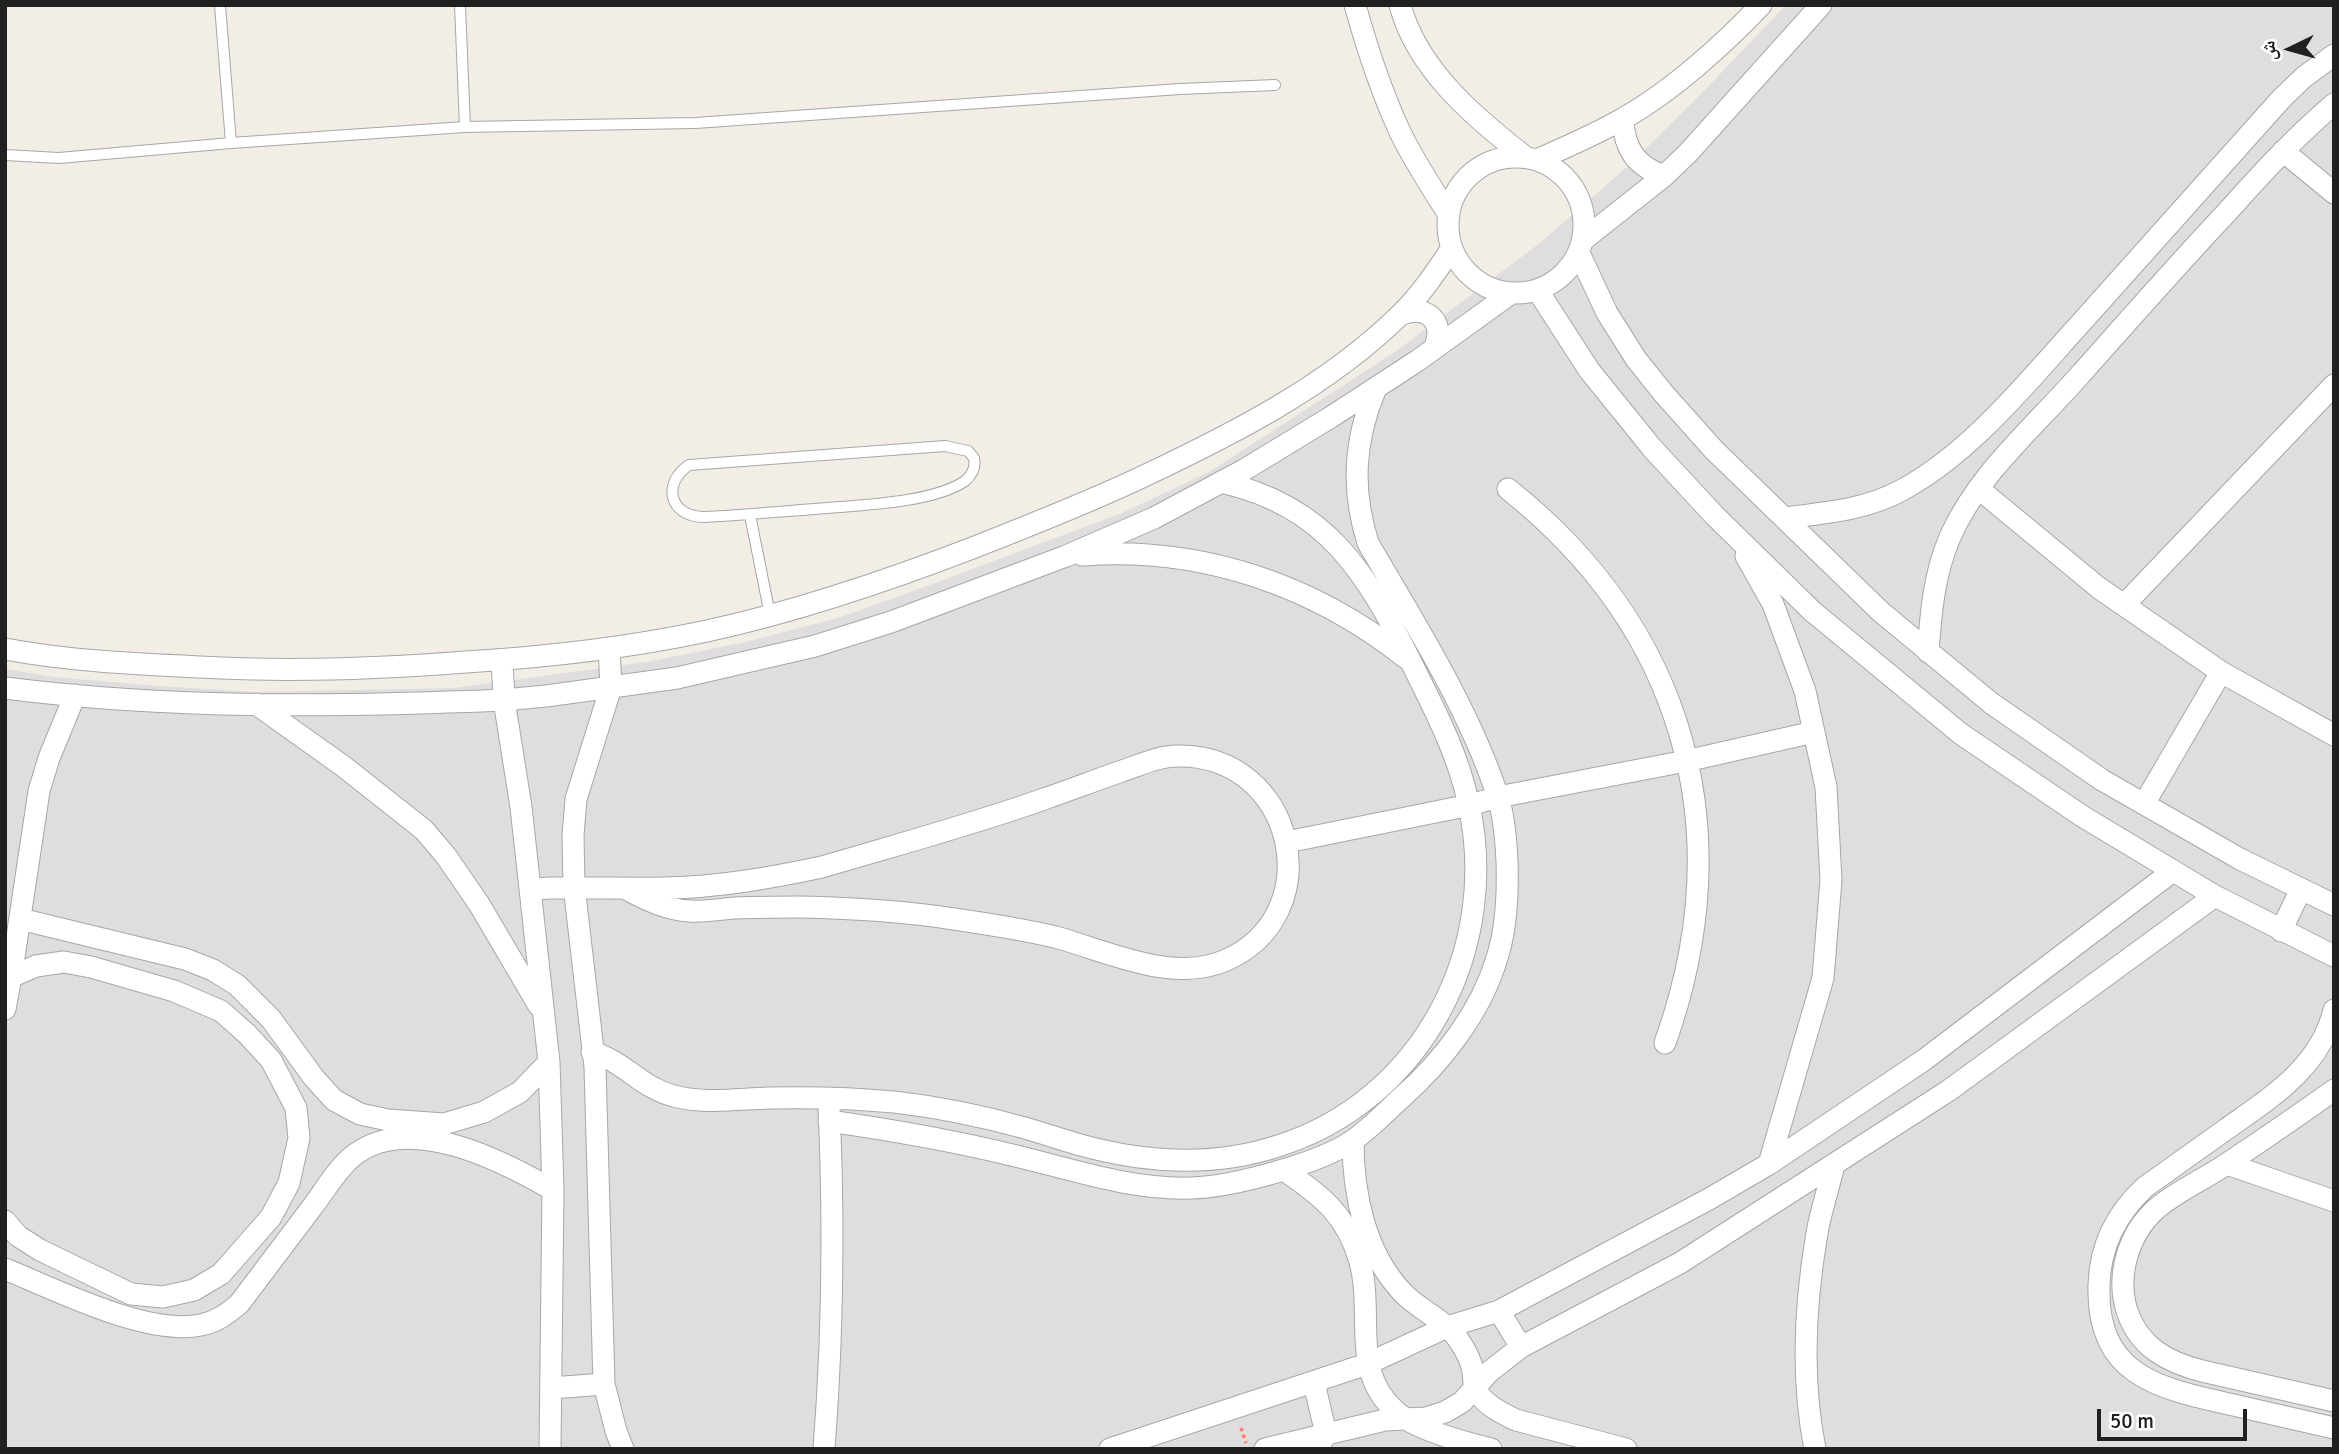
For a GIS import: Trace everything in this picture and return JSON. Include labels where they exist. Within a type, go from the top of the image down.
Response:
[{"type":"street","points":[[1355,5],[1382,91],[1400,133],[1449,215]]},
{"type":"street","points":[[1400,5],[1422,55],[1483,124],[1531,158],[1556,170],[1572,185],[1583,211],[1581,246],[1607,313],[1636,359],[1714,450],[1835,569],[1928,652],[1991,703],[2102,780],[2240,859],[2334,905]]},
{"type":"street","points":[[1760,5],[1745,22],[1675,83],[1623,119],[1531,158],[1497,160],[1474,172],[1457,192],[1449,215],[1452,248],[1474,279],[1497,291],[1510,293],[1538,290],[1551,285],[1562,276],[1581,246],[1664,176],[1714,126],[1821,5]]},
{"type":"street","points":[[1784,518],[1863,506],[1900,492],[1933,472],[1963,447],[2027,383],[2283,98],[2304,76],[2334,55]]},
{"type":"street","points":[[1928,652],[1931,606],[1938,571],[1950,537],[1979,489],[2010,451],[2283,151],[2334,104]]},
{"type":"street","points":[[1623,119],[1623,135],[1637,162],[1664,176]]},
{"type":"street","points":[[2283,151],[2334,193]]},
{"type":"street","points":[[5,649],[71,658],[245,670],[392,668],[542,657],[609,648],[703,631],[770,615],[864,588],[933,563],[1102,496],[1188,456],[1300,393],[1336,369],[1402,314],[1426,286],[1452,248]]},
{"type":"street","points":[[1538,290],[1589,370],[1636,428],[1679,477],[1812,611],[1961,734],[2082,816],[2215,896],[2334,956]]},
{"type":"street","points":[[5,688],[194,704],[504,700],[677,678],[814,646],[902,618],[1066,556],[1154,518],[1331,417],[1436,347],[1510,293]]},
{"type":"street","points":[[1402,314],[1419,311],[1428,314],[1438,329],[1436,347]]},
{"type":"street","points":[[2124,605],[2334,385]]},
{"type":"street","points":[[829,1121],[898,1130],[1112,1180],[1154,1187],[1192,1189],[1284,1170],[1323,1155],[1353,1140],[1427,1075],[1471,1013],[1497,958],[1504,923],[1506,848],[1499,797],[1446,681],[1368,543],[1361,522],[1356,478],[1357,454],[1364,420],[1376,388]]},
{"type":"street","points":[[592,1052],[608,1056],[653,1089],[693,1100],[828,1098],[895,1102],[938,1108],[1028,1129],[1099,1150],[1163,1161],[1214,1160],[1253,1154],[1310,1134],[1356,1106],[1397,1071],[1430,1029],[1444,1005],[1465,954],[1475,900],[1476,852],[1469,805],[1458,762],[1451,742],[1411,662],[1376,599],[1336,542],[1318,526],[1281,502],[1262,493],[1221,482]]},
{"type":"street","points":[[1508,489],[1564,537],[1603,584],[1631,624],[1664,691],[1677,725],[1686,761],[1697,832],[1697,904],[1686,975],[1665,1043]]},
{"type":"street","points":[[1979,489],[2099,588],[2221,672],[2334,735]]},
{"type":"street","points":[[1735,535],[1773,604],[1805,691],[1826,788],[1831,880],[1823,978],[1769,1164]]},
{"type":"street","points":[[1066,556],[1133,554],[1200,561],[1244,572],[1297,590],[1327,605],[1375,635],[1411,662]]},
{"type":"street","points":[[609,648],[611,687],[576,799],[573,835],[574,886],[596,1080],[604,1384],[623,1449]]},
{"type":"street","points":[[502,660],[504,700],[521,807],[549,1062],[553,1190],[550,1449]]},
{"type":"street","points":[[2144,804],[2221,672]]},
{"type":"street","points":[[5,1009],[39,791],[49,758],[75,695]]},
{"type":"street","points":[[256,704],[344,766],[424,830],[446,856],[479,904],[544,1014]]},
{"type":"street","points":[[1287,842],[1686,761],[1814,732]]},
{"type":"street","points":[[530,889],[574,886],[668,888],[724,884],[822,867],[1039,801],[1154,759],[1175,755],[1197,756],[1238,771],[1256,785],[1270,802],[1281,821],[1287,842],[1288,878],[1280,904],[1267,928],[1241,952],[1216,963],[1190,969],[1154,966],[1052,937],[951,918],[837,908],[690,911],[656,904],[624,888]]},
{"type":"street","points":[[1110,1449],[1367,1364],[1447,1327],[1499,1311],[1709,1199],[1769,1164],[1924,1060],[2173,871]]},
{"type":"street","points":[[2281,931],[2301,890]]},
{"type":"street","points":[[1265,1449],[1322,1441],[1385,1420],[1426,1418],[1445,1412],[1462,1402],[1497,1366],[1521,1347],[1679,1263],[1948,1090],[2215,896]]},
{"type":"street","points":[[20,919],[185,959],[213,970],[237,985],[271,1019],[314,1078],[334,1100],[360,1114],[388,1120],[444,1124],[484,1112],[520,1092],[549,1062]]},
{"type":"street","points":[[5,1222],[18,1236],[40,1250],[131,1294],[163,1297],[194,1290],[221,1273],[271,1217],[289,1183],[299,1138],[296,1108],[271,1060],[221,1011],[174,991],[64,962],[36,966],[11,977]]},
{"type":"street","points":[[2334,1010],[2319,1048],[2300,1073],[2277,1093],[2145,1187],[2129,1202],[2105,1245],[2099,1271],[2098,1297],[2103,1324],[2112,1348],[2127,1367],[2147,1380],[2194,1396],[2334,1428]]},
{"type":"street","points":[[2334,1090],[2156,1209],[2139,1228],[2128,1251],[2123,1276],[2124,1301],[2132,1325],[2145,1343],[2161,1357],[2181,1366],[2334,1401]]},
{"type":"street","points":[[824,1449],[832,1321],[833,1249],[828,1098]]},
{"type":"street","points":[[296,1108],[308,1102],[334,1100]]},
{"type":"street","points":[[5,1269],[135,1320],[172,1326],[201,1325],[222,1318],[239,1304],[334,1178],[352,1157],[368,1147],[400,1137],[442,1142],[493,1159],[553,1190]]},
{"type":"street","points":[[1353,1140],[1355,1183],[1372,1245],[1404,1294],[1447,1327],[1459,1340],[1468,1355],[1475,1388],[1493,1407],[1516,1420],[1626,1449]]},
{"type":"street","points":[[2227,1164],[2334,1201]]},
{"type":"street","points":[[1815,1449],[1807,1368],[1809,1299],[1818,1231],[1834,1165]]},
{"type":"street","points":[[1284,1170],[1324,1199],[1339,1217],[1354,1246],[1365,1292],[1367,1364],[1382,1395],[1407,1420],[1447,1436],[1492,1449]]},
{"type":"street","points":[[1499,1311],[1521,1347]]},
{"type":"street","points":[[1314,1382],[1322,1441]]},
{"type":"street","points":[[551,1388],[604,1384]]},
{"type":"lane","points":[[220,5],[231,143]]},
{"type":"lane","points":[[460,5],[465,127]]},
{"type":"lane","points":[[5,155],[59,158],[465,127],[695,123],[1181,89],[1275,85]]},
{"type":"lane","points":[[945,446],[968,451],[974,457],[975,466],[967,478],[947,489],[928,494],[862,505],[750,514],[694,517],[685,514],[677,507],[673,498],[675,478],[689,465],[945,446]]},
{"type":"lane","points":[[750,514],[770,615]]},
{"type":"shaded area","points":[[1786,5],[2334,5],[2334,1449],[5,1449],[5,669],[54,677],[256,692],[454,688],[647,662],[746,642],[841,617],[938,582],[1122,513],[1209,472],[1395,352],[1540,243],[1628,166]]}]
